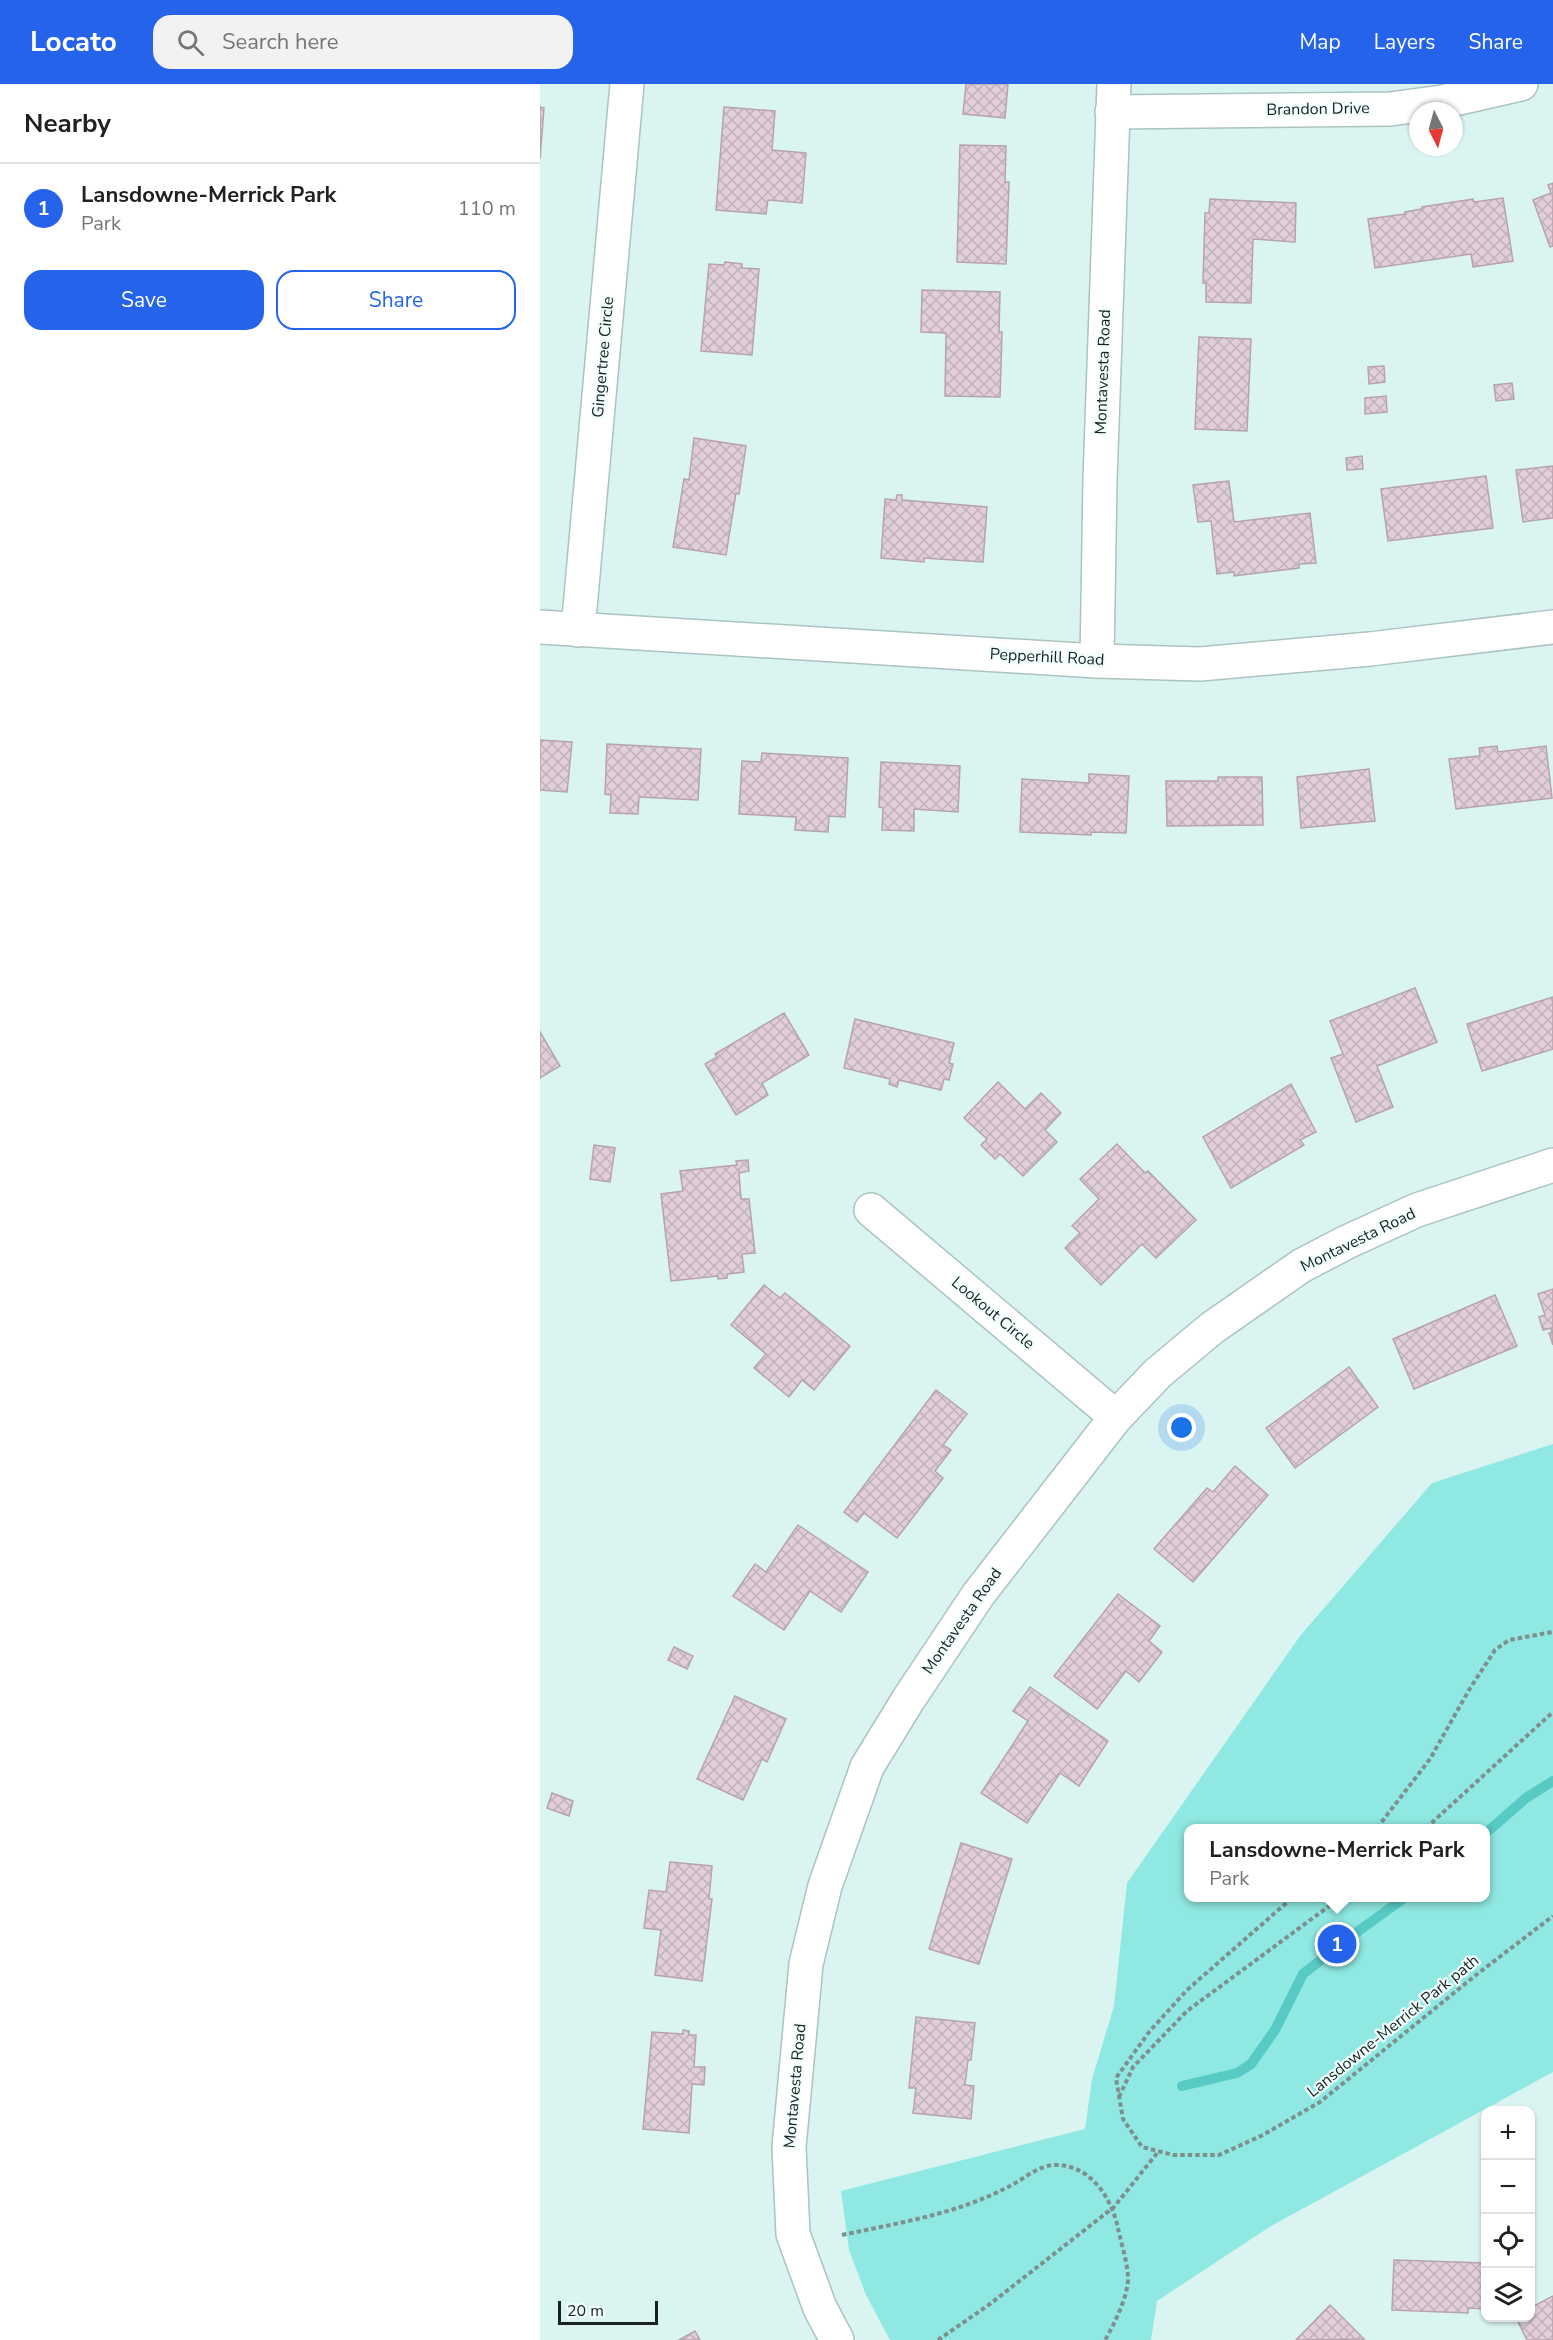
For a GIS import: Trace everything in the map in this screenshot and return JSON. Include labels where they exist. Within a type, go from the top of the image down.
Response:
[{"type":"street","name":"Gingertree Circle","points":[[578,630],[627,84]]},
{"type":"street","name":"Brandon Drive","points":[[1113,98],[1390,109],[1442,102],[1503,90],[1521,84]]},
{"type":"street","name":"Montavesta Road","points":[[1097,661],[1100,480],[1113,98]]},
{"type":"street","name":"Pepperhill Road","points":[[540,627],[1097,661],[1200,664],[1265,660],[1553,627]]},
{"type":"street","name":"Montavesta Road","points":[[837,2340],[820,2308],[793,2234],[789,2147],[806,1964],[825,1886],[867,1767],[908,1700],[978,1595],[1116,1417],[1158,1373],[1212,1328],[1301,1266],[1418,1210],[1553,1165]]},
{"type":"street","name":"Lookout Circle","points":[[871,1210],[1116,1417]]},
{"type":"path","points":[[1380,1824],[1430,1759],[1469,1690],[1495,1650],[1509,1640],[1553,1632]]},
{"type":"path","points":[[1430,1824],[1553,1712]]},
{"type":"path","name":"Lansdowne-Merrick Park path","points":[[1287,1902],[1186,1990],[1149,2032],[1116,2078],[1123,2119],[1142,2148],[1173,2155],[1219,2155],[1263,2135],[1320,2102],[1553,1916]]},
{"type":"path","points":[[1119,2097],[1133,2067],[1187,2011],[1335,1902]]},
{"type":"path","points":[[938,2340],[990,2304],[1114,2207],[1158,2152]]},
{"type":"path","points":[[842,2235],[901,2222],[984,2199],[1040,2168],[1056,2164],[1079,2169],[1100,2186],[1114,2207],[1129,2278],[1118,2318],[1105,2340]]},
{"type":"shaded area","points":[[1553,1444],[1553,2072],[1491,2106],[1481,2106],[1481,2111],[1271,2226],[1157,2301],[1151,2340],[890,2340],[866,2295],[849,2250],[841,2191],[1085,2129],[1092,2079],[1114,2006],[1127,1883],[1300,1636],[1432,1483]]},
{"type":"building","points":[[966,84],[1008,84],[1005,118],[963,114]]},
{"type":"building","points":[[540,107],[544,108],[540,159]]},
{"type":"building","points":[[724,107],[775,111],[772,150],[806,153],[802,203],[768,200],[766,214],[716,210]]},
{"type":"building","points":[[960,145],[1006,146],[1005,182],[1009,182],[1006,264],[957,262]]},
{"type":"building","points":[[1553,183],[1553,246],[1550,247],[1533,200],[1551,193],[1548,185]]},
{"type":"building","points":[[1503,198],[1513,261],[1473,267],[1471,254],[1375,268],[1368,219],[1405,214],[1405,212],[1422,209],[1422,207],[1473,199],[1474,202]]},
{"type":"building","points":[[1210,199],[1296,203],[1295,242],[1253,239],[1251,303],[1206,302],[1206,283],[1203,283],[1205,213],[1209,213]]},
{"type":"building","points":[[725,262],[742,264],[742,268],[759,269],[752,355],[701,351],[709,264],[724,265]]},
{"type":"building","points":[[922,290],[1000,292],[999,332],[1002,332],[1000,397],[945,396],[946,333],[921,332]]},
{"type":"building","points":[[1199,337],[1251,339],[1247,431],[1195,429]]},
{"type":"building","points":[[1384,366],[1385,382],[1369,384],[1368,367]]},
{"type":"building","points":[[1512,383],[1514,399],[1496,401],[1494,385]]},
{"type":"building","points":[[1386,396],[1387,412],[1365,414],[1365,398]]},
{"type":"building","points":[[694,438],[746,446],[726,555],[673,547],[684,479],[689,480]]},
{"type":"building","points":[[1362,456],[1363,469],[1347,470],[1346,458]]},
{"type":"building","points":[[1553,466],[1553,518],[1523,522],[1516,470]]},
{"type":"building","points":[[1486,476],[1493,528],[1388,541],[1381,489]]},
{"type":"building","points":[[1229,481],[1234,522],[1310,513],[1316,563],[1299,564],[1299,568],[1234,576],[1234,572],[1217,574],[1211,521],[1198,522],[1193,485]]},
{"type":"building","points":[[897,495],[902,495],[902,500],[987,507],[983,562],[924,558],[924,562],[881,558],[885,499],[896,500]]},
{"type":"building","points":[[540,740],[572,742],[567,792],[540,790]]},
{"type":"building","points":[[607,744],[701,749],[698,800],[639,797],[638,814],[610,813],[611,795],[605,794]]},
{"type":"building","points":[[1497,746],[1498,752],[1546,746],[1552,798],[1456,809],[1449,759],[1480,756],[1479,748]]},
{"type":"building","points":[[762,753],[848,758],[845,817],[829,816],[828,832],[795,830],[796,817],[739,814],[742,761],[761,762]]},
{"type":"building","points":[[881,762],[960,766],[958,812],[914,809],[914,831],[882,830],[883,808],[879,807]]},
{"type":"building","points":[[1369,769],[1375,821],[1301,828],[1297,777]]},
{"type":"building","points":[[1089,774],[1129,776],[1126,833],[1091,832],[1091,835],[1020,832],[1022,779],[1089,783]]},
{"type":"building","points":[[1218,777],[1262,777],[1263,825],[1167,826],[1166,781],[1218,781]]},
{"type":"building","points":[[1415,988],[1437,1042],[1377,1066],[1393,1107],[1356,1122],[1331,1058],[1343,1054],[1330,1021]]},
{"type":"building","points":[[1553,997],[1553,1049],[1482,1071],[1467,1024]]},
{"type":"building","points":[[784,1013],[809,1055],[762,1083],[768,1095],[736,1115],[705,1064],[717,1057],[715,1054]]},
{"type":"building","points":[[855,1019],[954,1043],[949,1063],[953,1064],[949,1080],[944,1079],[941,1090],[899,1080],[897,1087],[889,1084],[890,1079],[844,1068]]},
{"type":"building","points":[[540,1032],[560,1066],[540,1078]]},
{"type":"building","points":[[998,1082],[1025,1109],[1041,1093],[1061,1113],[1045,1130],[1057,1142],[1023,1176],[1000,1154],[995,1159],[981,1145],[987,1139],[964,1118]]},
{"type":"building","points":[[1291,1084],[1316,1132],[1300,1140],[1304,1145],[1231,1188],[1203,1137]]},
{"type":"building","points":[[1117,1144],[1145,1173],[1148,1171],[1196,1220],[1156,1258],[1142,1244],[1101,1285],[1065,1248],[1080,1233],[1072,1226],[1099,1199],[1080,1179]]},
{"type":"building","points":[[594,1145],[615,1148],[610,1182],[590,1179]]},
{"type":"building","points":[[748,1160],[749,1171],[739,1173],[741,1199],[749,1199],[755,1253],[742,1254],[744,1272],[727,1274],[727,1278],[718,1279],[718,1276],[671,1281],[661,1194],[683,1191],[680,1171],[737,1165],[736,1161]]},
{"type":"building","points":[[764,1285],[780,1298],[785,1293],[850,1346],[814,1390],[802,1380],[789,1397],[754,1368],[766,1354],[731,1325]]},
{"type":"building","points":[[1553,1289],[1553,1345],[1549,1333],[1552,1333],[1551,1328],[1543,1330],[1539,1317],[1545,1315],[1538,1294]]},
{"type":"building","points":[[1495,1295],[1517,1346],[1414,1389],[1393,1339]]},
{"type":"building","points":[[1349,1367],[1378,1407],[1295,1468],[1266,1428]]},
{"type":"building","points":[[936,1390],[967,1414],[943,1445],[951,1450],[935,1471],[943,1478],[897,1538],[864,1513],[857,1522],[844,1512]]},
{"type":"building","points":[[1235,1466],[1268,1495],[1193,1582],[1154,1549],[1207,1488],[1213,1492]]},
{"type":"building","points":[[798,1525],[868,1572],[841,1612],[810,1591],[784,1630],[733,1596],[755,1564],[766,1572]]},
{"type":"building","points":[[1118,1594],[1160,1626],[1149,1641],[1162,1652],[1139,1682],[1126,1671],[1097,1709],[1054,1676]]},
{"type":"building","points":[[674,1647],[693,1656],[687,1669],[668,1660]]},
{"type":"building","points":[[1030,1687],[1108,1741],[1079,1786],[1060,1773],[1027,1823],[981,1793],[1028,1721],[1013,1711]]},
{"type":"building","points":[[735,1696],[786,1719],[767,1762],[762,1759],[743,1800],[697,1779]]},
{"type":"building","points":[[552,1793],[573,1801],[569,1816],[547,1808]]},
{"type":"building","points":[[961,1843],[1012,1859],[979,1964],[929,1949]]},
{"type":"building","points":[[670,1862],[712,1866],[709,1899],[712,1899],[702,1981],[655,1975],[661,1930],[644,1928],[649,1890],[666,1892]]},
{"type":"building","points":[[916,2017],[975,2023],[971,2060],[968,2060],[965,2085],[974,2086],[971,2119],[913,2113],[916,2088],[909,2088]]},
{"type":"building","points":[[683,2030],[689,2031],[689,2035],[696,2035],[694,2067],[705,2067],[704,2085],[692,2084],[689,2133],[643,2129],[652,2032],[683,2034]]},
{"type":"building","points":[[1394,2260],[1481,2263],[1481,2309],[1468,2308],[1468,2313],[1392,2310]]},
{"type":"building","points":[[1553,2296],[1553,2340],[1527,2340],[1518,2322],[1535,2322],[1535,2305]]},
{"type":"building","points":[[1330,2305],[1364,2339],[1296,2340]]},
{"type":"building","points":[[695,2331],[700,2340],[679,2340]]},
{"type":"waterway","points":[[1490,1830],[1526,1798],[1553,1781]]},
{"type":"waterway","points":[[1182,2086],[1237,2073],[1251,2064],[1275,2030],[1303,1974],[1398,1902]]},
{"type":"place","name":"Lansdowne-Merrick Park","points":[[1337,1944]]}]
